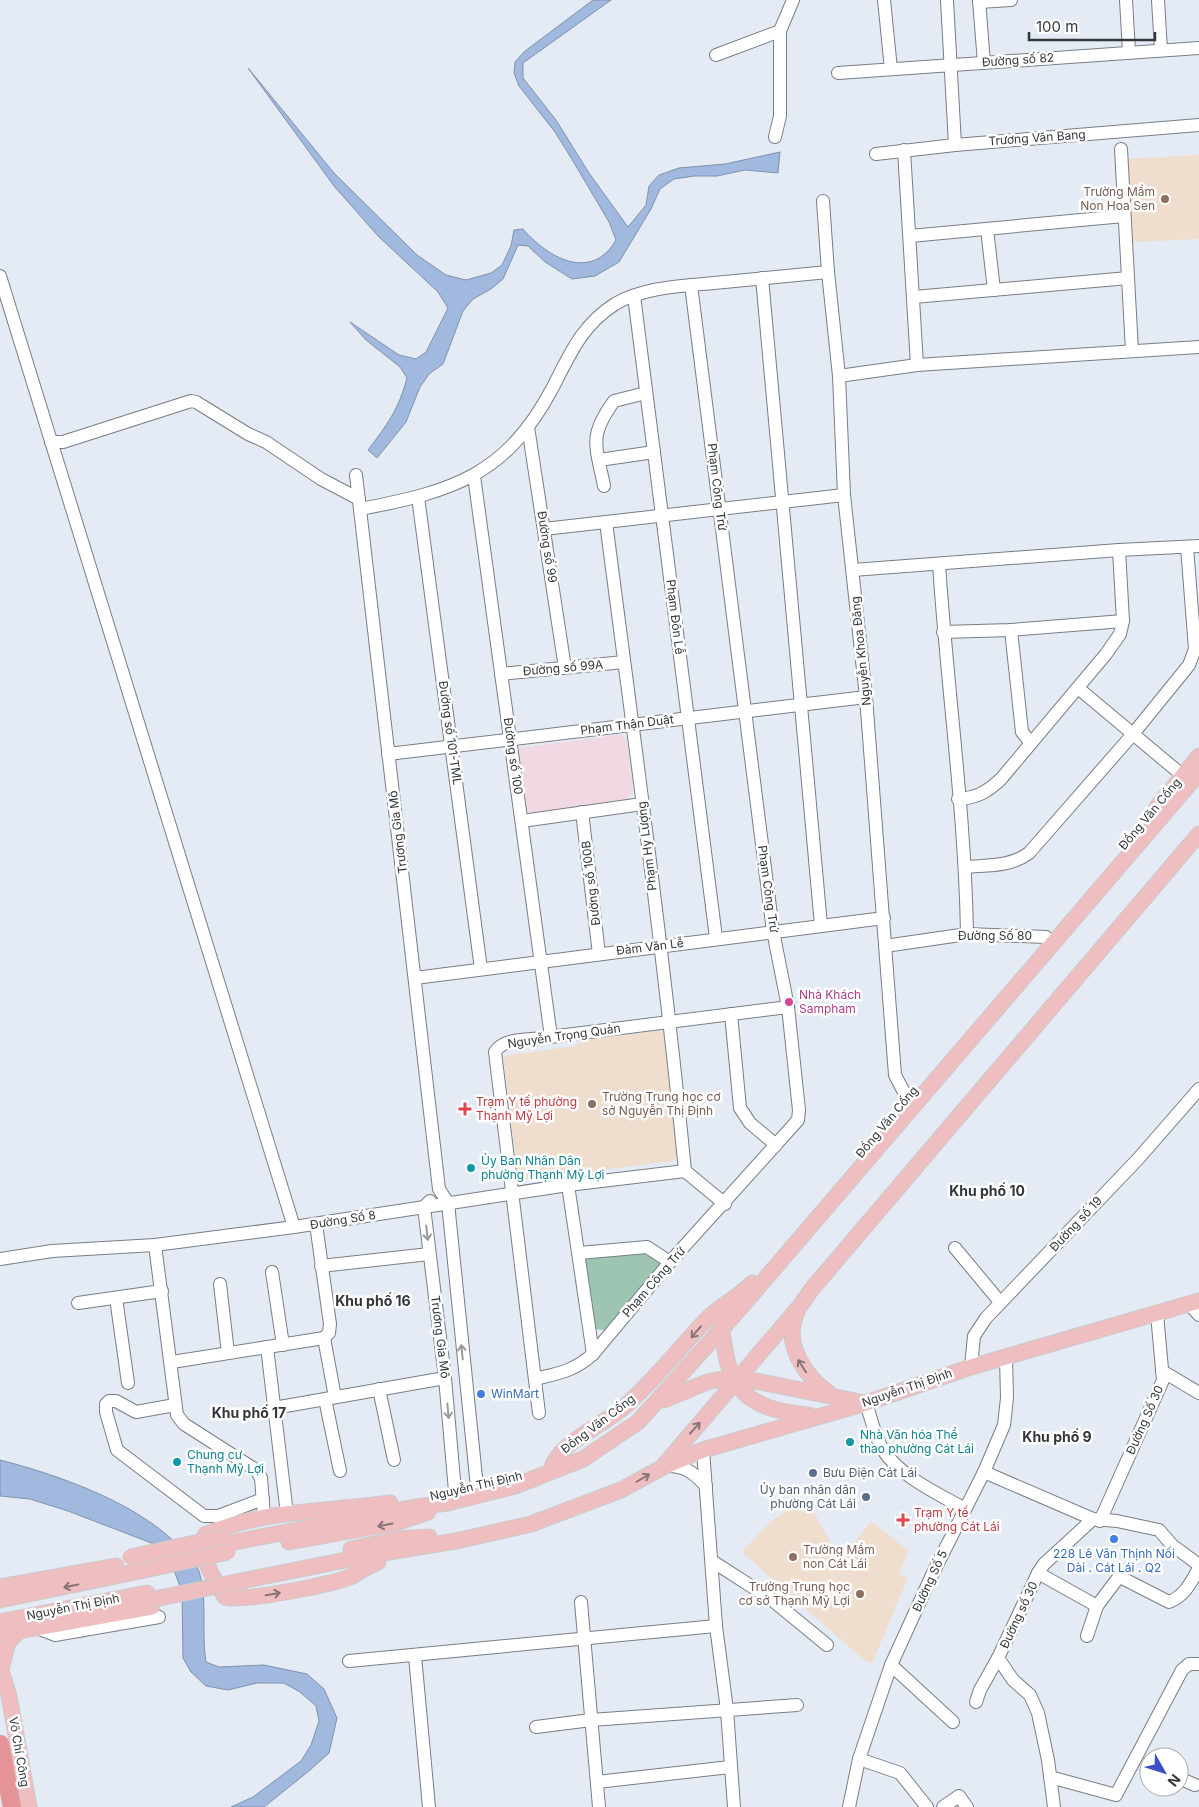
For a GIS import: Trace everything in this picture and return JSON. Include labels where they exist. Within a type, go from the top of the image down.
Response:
[{"type":"highway","points":[[0,1744],[12,1807]]},
{"type":"highway","points":[[0,1800],[1,1807]]},
{"type":"main road","name":"Đồng Văn Cống","points":[[554,1467],[557,1456],[568,1446],[622,1409],[650,1383],[716,1311],[761,1279],[1051,939],[1199,756]]},
{"type":"main road","name":"Đồng Văn Cống","points":[[658,1402],[736,1313],[761,1279],[908,1098],[1199,773]]},
{"type":"main road","points":[[1039,1028],[1199,834]]},
{"type":"main road","points":[[838,1399],[813,1381],[797,1359],[793,1333],[794,1318],[803,1302],[811,1290],[1199,843]]},
{"type":"main road","points":[[722,1329],[727,1311],[742,1294]]},
{"type":"main road","points":[[664,1466],[803,1302]]},
{"type":"main road","name":"Nguyễn Thị Định","points":[[377,1558],[493,1534],[567,1512],[621,1490],[664,1466],[703,1450],[866,1403],[970,1367],[1157,1314],[1196,1307]]},
{"type":"main road","points":[[716,1311],[726,1345],[729,1368],[736,1382],[754,1401],[781,1412],[818,1416]]},
{"type":"main road","points":[[726,1345],[736,1313]]},
{"type":"main road","name":"Nguyễn Thị Định","points":[[225,1544],[515,1486],[554,1467],[605,1434],[642,1406],[658,1402],[707,1382],[722,1379],[736,1382],[756,1382],[866,1403]]},
{"type":"main road","name":"Nguyễn Thị Định","points":[[240,1580],[377,1558],[488,1544],[574,1519],[602,1506],[621,1490]]},
{"type":"main road","points":[[377,1558],[354,1574],[332,1581],[235,1599],[225,1597],[215,1581],[203,1552],[202,1542],[205,1535],[223,1527],[264,1516],[419,1498],[453,1499]]},
{"type":"main road","name":"Nguyễn Thị Định","points":[[391,1510],[419,1498]]},
{"type":"main road","name":"Nguyễn Thị Định","points":[[225,1544],[399,1522],[453,1499]]},
{"type":"main road","name":"Nguyễn Thị Định","points":[[240,1580],[398,1539],[493,1534]]},
{"type":"main road","points":[[4,1586],[132,1564],[225,1544]]},
{"type":"main road","name":"Nguyễn Thị Định","points":[[0,1600],[132,1564]]},
{"type":"main road","points":[[152,1604],[240,1580]]},
{"type":"main road","name":"Nguyễn Thị Định","points":[[0,1622],[152,1604]]},
{"type":"main road","name":"Nguyễn Thị Định","points":[[0,1632],[37,1628],[152,1604]]},
{"type":"main road","points":[[0,1668],[8,1642],[19,1631]]},
{"type":"main road","name":"Võ Chí Công","points":[[0,1668],[9,1696],[29,1807]]},
{"type":"main road","points":[[0,1697],[20,1807]]},
{"type":"street","points":[[775,137],[780,116],[780,31],[793,0]]},
{"type":"street","points":[[884,0],[891,69]]},
{"type":"street","points":[[947,0],[955,145]]},
{"type":"street","points":[[984,63],[979,1],[1011,0]]},
{"type":"street","points":[[1126,0],[1129,52]]},
{"type":"street","points":[[1158,0],[1161,50]]},
{"type":"street","points":[[716,55],[780,31]]},
{"type":"street","name":"Đường số 82","points":[[838,73],[1199,48]]},
{"type":"street","name":"Trương Văn Bang","points":[[876,154],[955,145],[1199,125]]},
{"type":"street","points":[[1121,149],[1132,351]]},
{"type":"street","points":[[904,150],[917,365]]},
{"type":"street","name":"Nguyễn Khoa Đăng","points":[[823,201],[839,376],[844,495],[866,697],[895,1075],[908,1098]]},
{"type":"street","points":[[910,236],[1124,216]]},
{"type":"street","points":[[987,228],[994,290]]},
{"type":"street","points":[[51,442],[62,442],[116,423],[191,401],[196,402],[248,434],[266,442],[360,504],[418,498],[451,487],[474,476],[497,460],[528,427],[551,390],[579,337],[597,317],[616,304],[634,296],[691,285],[828,272]]},
{"type":"street","points":[[0,276],[294,1227]]},
{"type":"street","points":[[762,278],[821,925]]},
{"type":"street","points":[[914,297],[1128,278]]},
{"type":"street","name":"Phạm Công Trứ","points":[[535,1379],[570,1371],[593,1354],[670,1262],[725,1204],[798,1120],[800,1110],[788,1007],[773,931],[691,285]]},
{"type":"street","name":"Phạm Đôn Lễ","points":[[634,296],[716,938]]},
{"type":"street","points":[[839,376],[917,365],[1199,347]]},
{"type":"street","points":[[604,486],[595,439],[598,426],[614,400],[646,393]]},
{"type":"street","name":"Đường số 99","points":[[528,427],[566,668]]},
{"type":"street","points":[[599,460],[654,452]]},
{"type":"street","name":"Trương Gia Mô","points":[[356,475],[416,978],[439,1189],[448,1203],[473,1465],[478,1492]]},
{"type":"street","name":"Đường số 100","points":[[474,476],[551,1037]]},
{"type":"street","points":[[544,529],[844,495]]},
{"type":"street","name":"Đường số 101-TML","points":[[418,498],[481,969]]},
{"type":"street","name":"Phạm Hy Lượng","points":[[606,522],[659,946],[671,1022],[685,1171]]},
{"type":"street","points":[[853,570],[1193,546],[1195,649],[1189,665],[1133,734],[1029,853],[1020,860],[1006,864],[966,867]]},
{"type":"street","points":[[958,799],[974,798],[987,792],[1078,688],[1120,634],[1123,621],[1119,550]]},
{"type":"street","points":[[939,564],[943,632],[966,867],[967,934]]},
{"type":"street","points":[[943,632],[1011,630],[1123,621]]},
{"type":"street","points":[[1011,630],[1022,732],[1031,743]]},
{"type":"street","name":"Đường số 99A","points":[[501,674],[624,662]]},
{"type":"street","points":[[1078,688],[1182,775]]},
{"type":"street","name":"Phạm Thận Duật","points":[[388,754],[866,697]]},
{"type":"street","points":[[522,822],[642,804]]},
{"type":"street","name":"Đường số 100B","points":[[582,812],[599,954]]},
{"type":"street","name":"Đàm Văn Lễ","points":[[416,978],[716,938],[884,918]]},
{"type":"street","name":"Đường Số 80","points":[[885,946],[967,934],[1051,939]]},
{"type":"street","name":"Nguyễn Trọng Quản","points":[[539,1412],[495,1052],[498,1047],[505,1043],[788,1007]]},
{"type":"street","points":[[731,1014],[740,1108],[750,1123],[776,1144]]},
{"type":"street","name":"Đường số 19","points":[[970,1367],[974,1336],[1000,1302],[1138,1158],[1199,1089]]},
{"type":"street","points":[[685,1171],[725,1204]]},
{"type":"street","name":"Đường Số 8","points":[[0,1259],[52,1251],[155,1245],[685,1171]]},
{"type":"street","points":[[568,1186],[593,1354]]},
{"type":"street","points":[[424,1208],[439,1189]]},
{"type":"street","name":"Trương Gia Mô","points":[[424,1208],[445,1378],[453,1469],[453,1499]]},
{"type":"street","points":[[172,1362],[324,1338],[328,1333],[330,1324],[316,1224]]},
{"type":"street","points":[[155,1245],[172,1362],[177,1415],[184,1424],[256,1470],[261,1478],[264,1516]]},
{"type":"street","points":[[579,1252],[647,1247],[670,1262]]},
{"type":"street","points":[[955,1248],[1000,1302]]},
{"type":"street","points":[[321,1266],[429,1254]]},
{"type":"street","points":[[272,1272],[282,1345]]},
{"type":"street","points":[[220,1284],[228,1354]]},
{"type":"street","points":[[78,1303],[162,1292]]},
{"type":"street","points":[[116,1298],[128,1383]]},
{"type":"street","name":"Đường Số 30","points":[[1096,1520],[1163,1380],[1157,1314]]},
{"type":"street","points":[[324,1338],[340,1470]]},
{"type":"street","points":[[267,1347],[287,1514]]},
{"type":"street","name":"Đường Số 5","points":[[849,1807],[859,1759],[891,1664],[984,1472],[1004,1425],[1007,1398],[1006,1357]]},
{"type":"street","points":[[1162,1370],[1199,1393]]},
{"type":"street","points":[[274,1408],[445,1378]]},
{"type":"street","points":[[379,1389],[394,1460]]},
{"type":"street","points":[[175,1405],[136,1412],[116,1401],[109,1401],[106,1404],[106,1412],[117,1450],[204,1516],[218,1516],[263,1500]]},
{"type":"street","points":[[866,1403],[882,1448],[892,1462],[920,1483],[965,1508]]},
{"type":"street","points":[[703,1450],[716,1626],[727,1710],[734,1807]]},
{"type":"street","points":[[453,1469],[473,1465]]},
{"type":"street","points":[[664,1466],[684,1467],[696,1474],[706,1486]]},
{"type":"street","points":[[984,1472],[1096,1520],[1116,1521],[1159,1530],[1172,1545],[1199,1567],[1187,1589],[1178,1599],[1169,1602],[1122,1578],[1118,1578],[1097,1606],[1087,1636]]},
{"type":"street","name":"Đường số 30","points":[[1054,1807],[1038,1713],[1030,1694],[1013,1680],[998,1658],[1044,1564],[1096,1520]]},
{"type":"street","points":[[712,1561],[770,1599],[827,1645]]},
{"type":"street","points":[[1038,1573],[1097,1606]]},
{"type":"street","points":[[580,1602],[599,1807]]},
{"type":"street","points":[[349,1661],[716,1626]]},
{"type":"street","points":[[415,1656],[429,1807]]},
{"type":"street","points":[[976,1702],[980,1690],[998,1658]]},
{"type":"street","points":[[891,1664],[953,1722]]},
{"type":"street","points":[[1050,1777],[1116,1795],[1182,1670],[1189,1664],[1199,1664]]},
{"type":"street","points":[[536,1727],[591,1720],[797,1705]]},
{"type":"street","points":[[859,1759],[900,1773],[927,1807]]},
{"type":"street","points":[[597,1782],[730,1767]]},
{"type":"street","points":[[1189,1782],[1195,1785]]},
{"type":"street","points":[[943,1807],[959,1796],[967,1807]]},
{"type":"shaded area","name":"Trường Mầm Non Hoa Sen","points":[[1199,155],[1199,239],[1133,242],[1128,159]]},
{"type":"shaded area","points":[[621,734],[627,742],[633,792],[627,801],[532,813],[524,808],[517,752],[520,748]]},
{"type":"shaded area","name":"Trường Trung học cơ sở Nguyễn Thị Định","points":[[662,1030],[668,1036],[679,1153],[672,1161],[524,1180],[518,1174],[503,1056],[575,1046],[581,1040]]},
{"type":"shaded area","points":[[806,1498],[841,1562],[871,1521],[909,1551],[899,1574],[908,1578],[872,1663],[865,1661],[742,1552],[771,1521]]},
{"type":"green space","points":[[645,1247],[661,1264],[610,1327],[604,1330],[594,1329],[586,1258]]},
{"type":"water","points":[[593,0],[611,0],[523,63],[523,78],[556,120],[589,173],[628,227],[646,205],[649,186],[659,175],[679,168],[725,164],[780,152],[778,173],[745,170],[717,176],[694,176],[674,179],[660,189],[651,209],[619,262],[595,276],[572,279],[545,262],[528,246],[518,245],[503,279],[491,289],[473,299],[463,311],[443,364],[429,374],[420,387],[406,422],[377,458],[368,450],[392,416],[407,378],[400,367],[366,340],[350,322],[399,355],[416,359],[426,352],[448,308],[438,292],[378,236],[334,186],[248,68],[334,173],[417,255],[446,275],[466,280],[491,273],[502,265],[511,246],[514,230],[523,229],[544,249],[556,256],[582,263],[594,260],[606,253],[616,240],[609,222],[573,161],[555,132],[519,86],[514,73],[515,62],[525,51]]},
{"type":"water","points":[[0,1460],[48,1474],[100,1494],[148,1520],[168,1536],[199,1571],[204,1604],[206,1662],[219,1667],[264,1665],[307,1674],[324,1689],[337,1718],[329,1753],[264,1807],[231,1807],[253,1797],[301,1761],[311,1745],[319,1721],[316,1706],[300,1692],[284,1683],[257,1683],[228,1690],[206,1686],[191,1672],[183,1658],[182,1592],[174,1570],[154,1544],[68,1511],[30,1499],[0,1496]]},
{"type":"place","name":"Trường Mầm Non Hoa Sen","points":[[1165,199]]},
{"type":"place","name":"Nhà Khách Sampham","points":[[789,1002]]},
{"type":"place","name":"Trường Trung học cơ sở Nguyễn Thị Định","points":[[592,1104]]},
{"type":"place","name":"Trạm Y tế phường Thạnh Mỹ Lợi","points":[[465,1109]]},
{"type":"place","name":"Ủy Ban Nhân Dân phường Thạnh Mỹ Lợi","points":[[471,1168]]},
{"type":"place","name":"WinMart","points":[[481,1394]]},
{"type":"place","name":"Nhà Văn hóa Thể thao phường Cát Lái","points":[[850,1442]]},
{"type":"place","name":"Chung cư Thạnh Mỹ Lợi","points":[[177,1462]]},
{"type":"place","name":"Bưu Điện Cát Lái","points":[[813,1473]]},
{"type":"place","name":"Ủy ban nhân dân phường Cát Lái","points":[[866,1497]]},
{"type":"place","name":"Trạm Y tế phường Cát Lái","points":[[903,1520]]},
{"type":"place","name":"228 Lê Văn Thịnh Nối Dài . Cát Lái . Q2","points":[[1114,1539]]},
{"type":"place","name":"Trường Mầm non Cát Lái","points":[[793,1557]]},
{"type":"place","name":"Trường Trung học cơ sở Thạnh Mỹ Lợi","points":[[860,1594]]},
{"type":"district","name":"Khu phố 10","points":[[987,1191]]},
{"type":"district","name":"Khu phố 16","points":[[373,1301]]},
{"type":"district","name":"Khu phố 17","points":[[249,1413]]},
{"type":"district","name":"Khu phố 9","points":[[1057,1437]]}]
